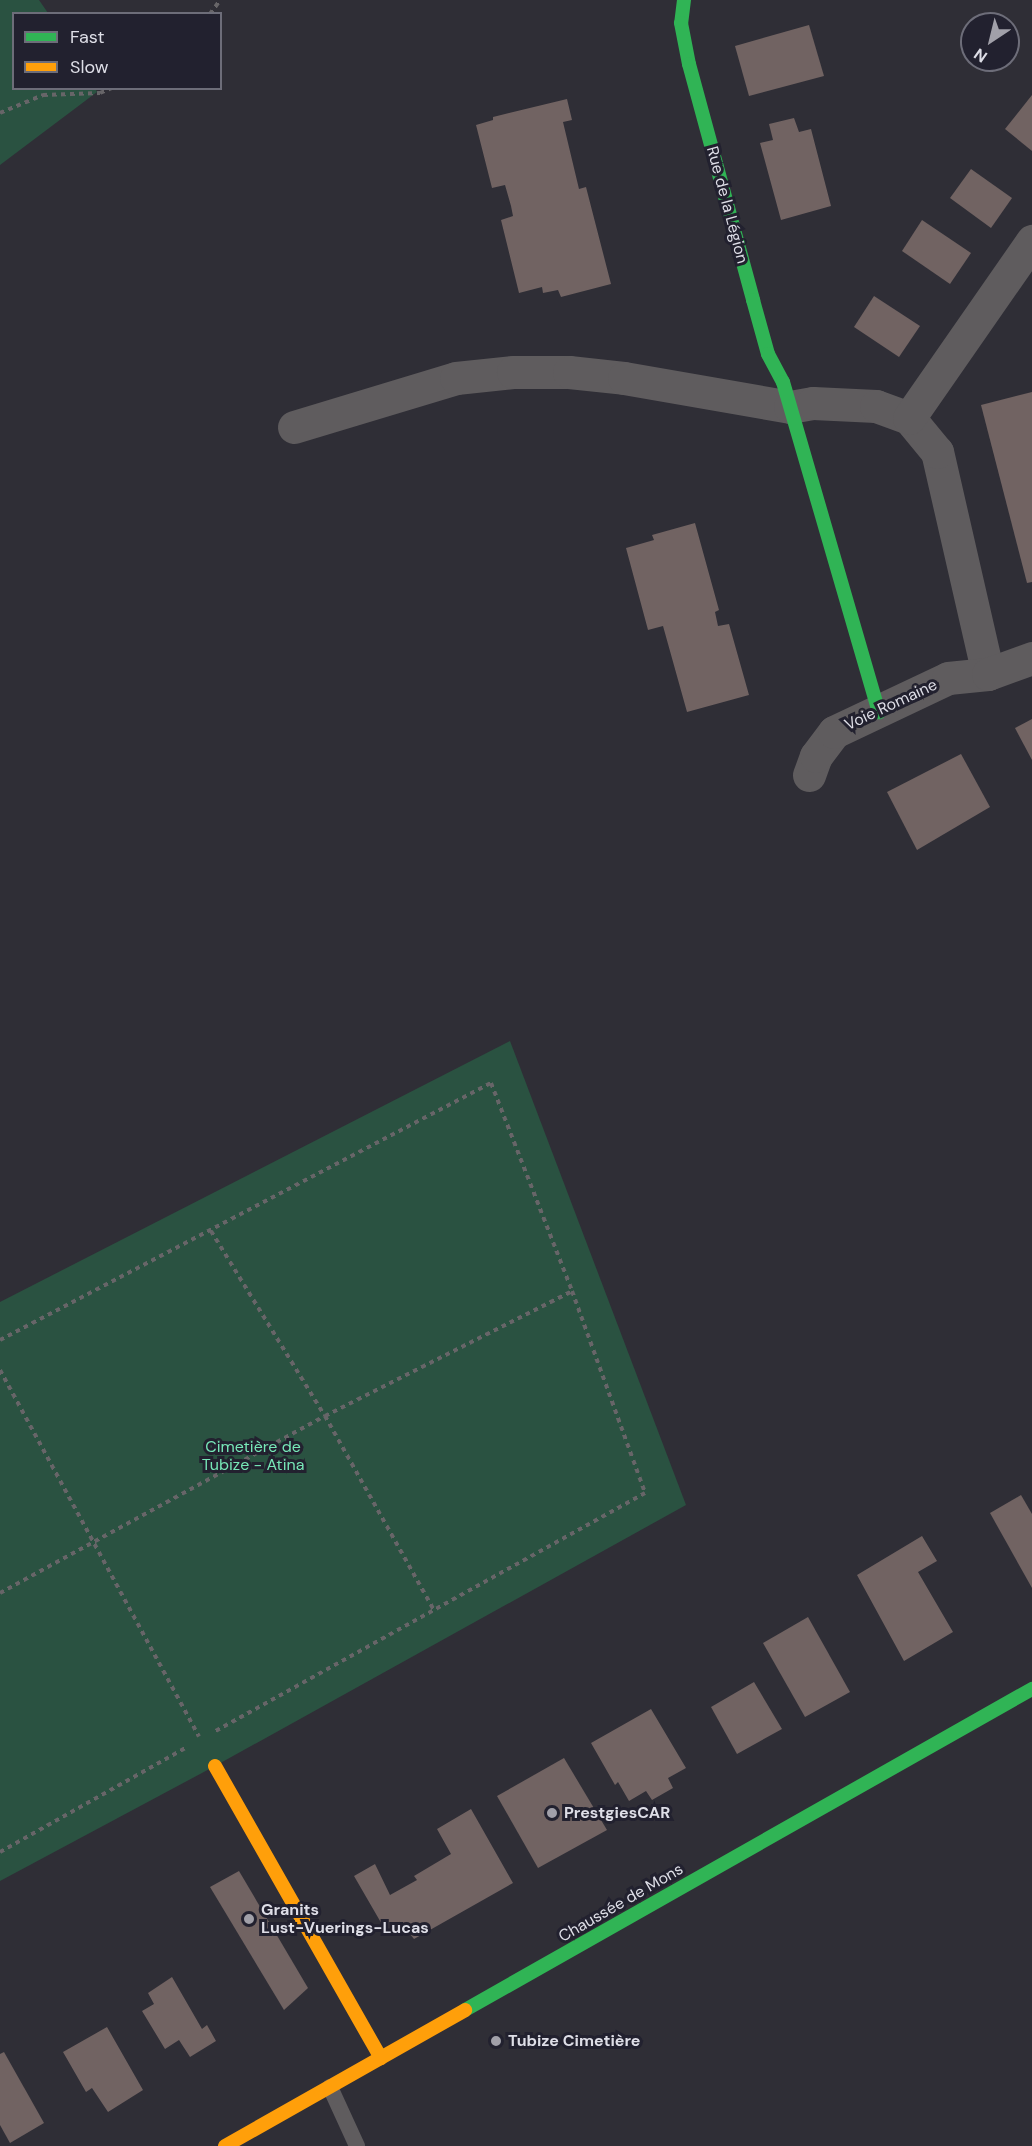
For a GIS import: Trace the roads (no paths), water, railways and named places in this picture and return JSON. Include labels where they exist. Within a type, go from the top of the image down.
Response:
[{"type":"street","name":"Rue de la Légion","points":[[684,0],[681,23],[689,64],[768,354],[783,382],[879,712]]},
{"type":"street","points":[[909,418],[1032,241]]},
{"type":"street","points":[[294,427],[456,378],[513,372],[569,372],[624,378],[790,407],[813,403],[876,406],[909,418],[937,452],[988,674]]},
{"type":"street","name":"Voie Romaine","points":[[809,775],[816,756],[834,732],[948,678],[988,674],[1032,658]]},
{"type":"street","name":"Chaussée de Mons","points":[[225,2146],[1032,1689]]},
{"type":"street","points":[[215,1766],[381,2058]]},
{"type":"lane","points":[[330,2087],[357,2146]]},
{"type":"place","name":"PrestgiesCAR","points":[[552,1813]]},
{"type":"place","name":"Granits Lust-Vuerings-Lucas","points":[[249,1919]]},
{"type":"place","name":"Tubize Cimetière","points":[[496,2041]]},
{"type":"park label","name":"Cimetière de Tubize - Atina","points":[[253,1456]]}]
